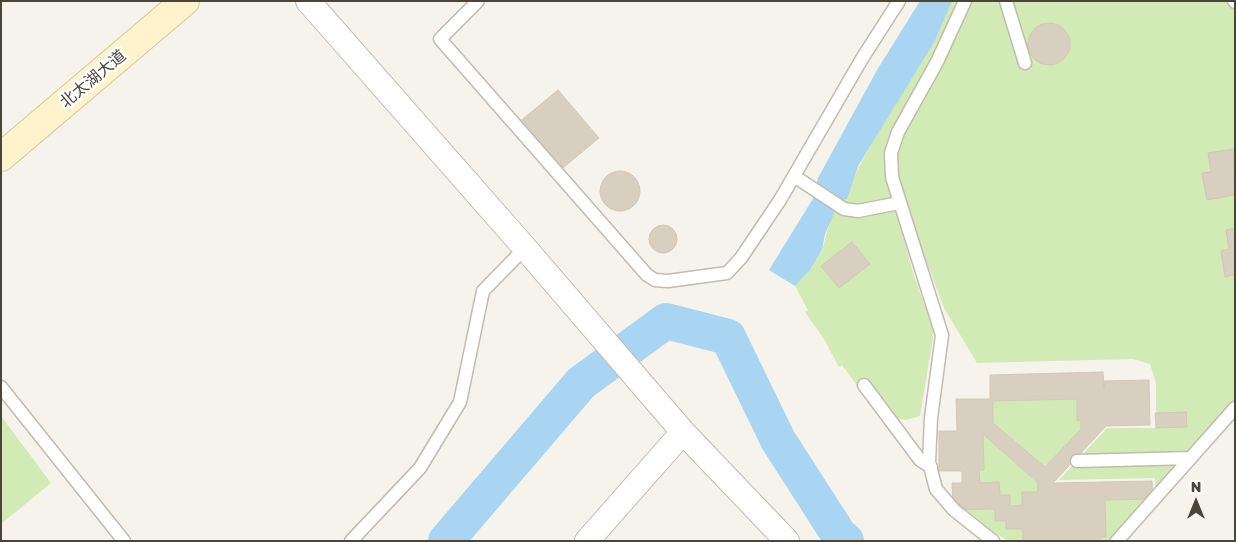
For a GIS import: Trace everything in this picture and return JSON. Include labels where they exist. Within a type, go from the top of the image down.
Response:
[{"type":"main road","name":"北太湖大道","points":[[1,157],[185,1]]},
{"type":"street","points":[[308,1],[684,432],[787,541]]},
{"type":"street","points":[[587,541],[684,432]]},
{"type":"lane","points":[[478,1],[440,39],[646,275],[655,280],[668,281],[727,273],[741,258],[794,176],[863,57],[899,1]]},
{"type":"lane","points":[[965,1],[937,62],[898,132],[891,152],[892,177],[899,204],[942,334],[931,418],[931,467],[936,489],[954,510],[993,541]]},
{"type":"lane","points":[[1006,1],[1026,64]]},
{"type":"lane","points":[[794,176],[844,209],[858,211],[899,204]]},
{"type":"lane","points":[[352,541],[420,468],[460,402],[483,291],[525,248]]},
{"type":"lane","points":[[864,385],[920,460],[931,467]]},
{"type":"lane","points":[[1,387],[124,541]]},
{"type":"lane","points":[[1117,541],[1235,408]]},
{"type":"lane","points":[[1077,461],[1190,458]]},
{"type":"green space","points":[[952,1],[963,1],[898,127],[890,187],[913,273],[933,328],[920,416],[906,420],[895,418],[866,377],[856,384],[842,365],[839,367],[824,339],[805,312],[808,310],[795,286],[810,270],[822,251],[830,220],[873,141],[935,41]]},
{"type":"green space","points":[[970,1],[1232,1],[1235,3],[1235,407],[1155,497],[1155,478],[1059,480],[1107,428],[1156,428],[1156,383],[1150,364],[1133,359],[977,363],[944,308],[904,202],[893,155]]},
{"type":"green space","points":[[1077,399],[1077,420],[1081,420],[1081,429],[1045,467],[993,423],[993,401]]},
{"type":"green space","points":[[1,416],[51,483],[1,524]]},
{"type":"green space","points":[[983,434],[1038,483],[1038,492],[1022,492],[1022,505],[1010,506],[1010,495],[1000,495],[999,483],[980,483],[979,470],[984,470]]},
{"type":"green space","points":[[1153,499],[1116,541],[1100,541],[1100,537],[1106,537],[1105,500]]},
{"type":"green space","points":[[995,509],[995,521],[1006,521],[1007,529],[1023,529],[1023,541],[1008,541],[958,510]]},
{"type":"water","points":[[920,1],[952,1],[935,41],[858,166],[847,199],[841,201],[816,185],[818,178],[877,70]]},
{"type":"water","points":[[814,197],[836,209],[825,234],[822,250],[810,270],[795,286],[769,270]]},
{"type":"building","points":[[1053,23],[1061,26],[1067,32],[1070,44],[1067,56],[1061,62],[1045,65],[1037,62],[1031,56],[1028,40],[1031,32],[1037,26]]},
{"type":"building","points":[[558,90],[599,138],[558,172],[518,123]]},
{"type":"building","points":[[1233,149],[1235,195],[1207,200],[1202,173],[1211,172],[1208,153]]},
{"type":"building","points":[[620,171],[634,177],[640,191],[634,205],[620,211],[606,205],[600,191],[606,177]]},
{"type":"building","points":[[663,225],[673,229],[677,239],[673,249],[663,253],[653,249],[649,239],[653,229]]},
{"type":"building","points":[[1235,228],[1235,275],[1225,277],[1221,251],[1229,249],[1226,230]]},
{"type":"building","points":[[852,242],[870,264],[839,288],[821,266]]},
{"type":"building","points":[[1103,372],[1104,388],[1104,381],[1149,380],[1150,425],[1106,426],[1053,483],[1152,481],[1153,499],[1105,500],[1106,537],[1100,537],[1100,541],[1023,541],[1023,529],[1006,529],[1006,521],[995,521],[995,509],[953,510],[952,483],[962,483],[962,471],[939,471],[939,431],[957,431],[956,399],[990,399],[990,375]],"holes":[[[1077,399],[1077,421],[1081,420],[1081,429],[1045,467],[993,423],[993,401]],[[983,434],[1038,483],[1038,492],[1022,492],[1022,505],[1010,506],[1010,495],[1000,495],[999,482],[980,483],[979,470],[984,470]]]},
{"type":"building","points":[[1186,412],[1187,427],[1156,428],[1155,413]]},
{"type":"waterway","points":[[446,541],[581,383],[666,321],[728,337],[778,440],[839,535],[846,541]]}]
